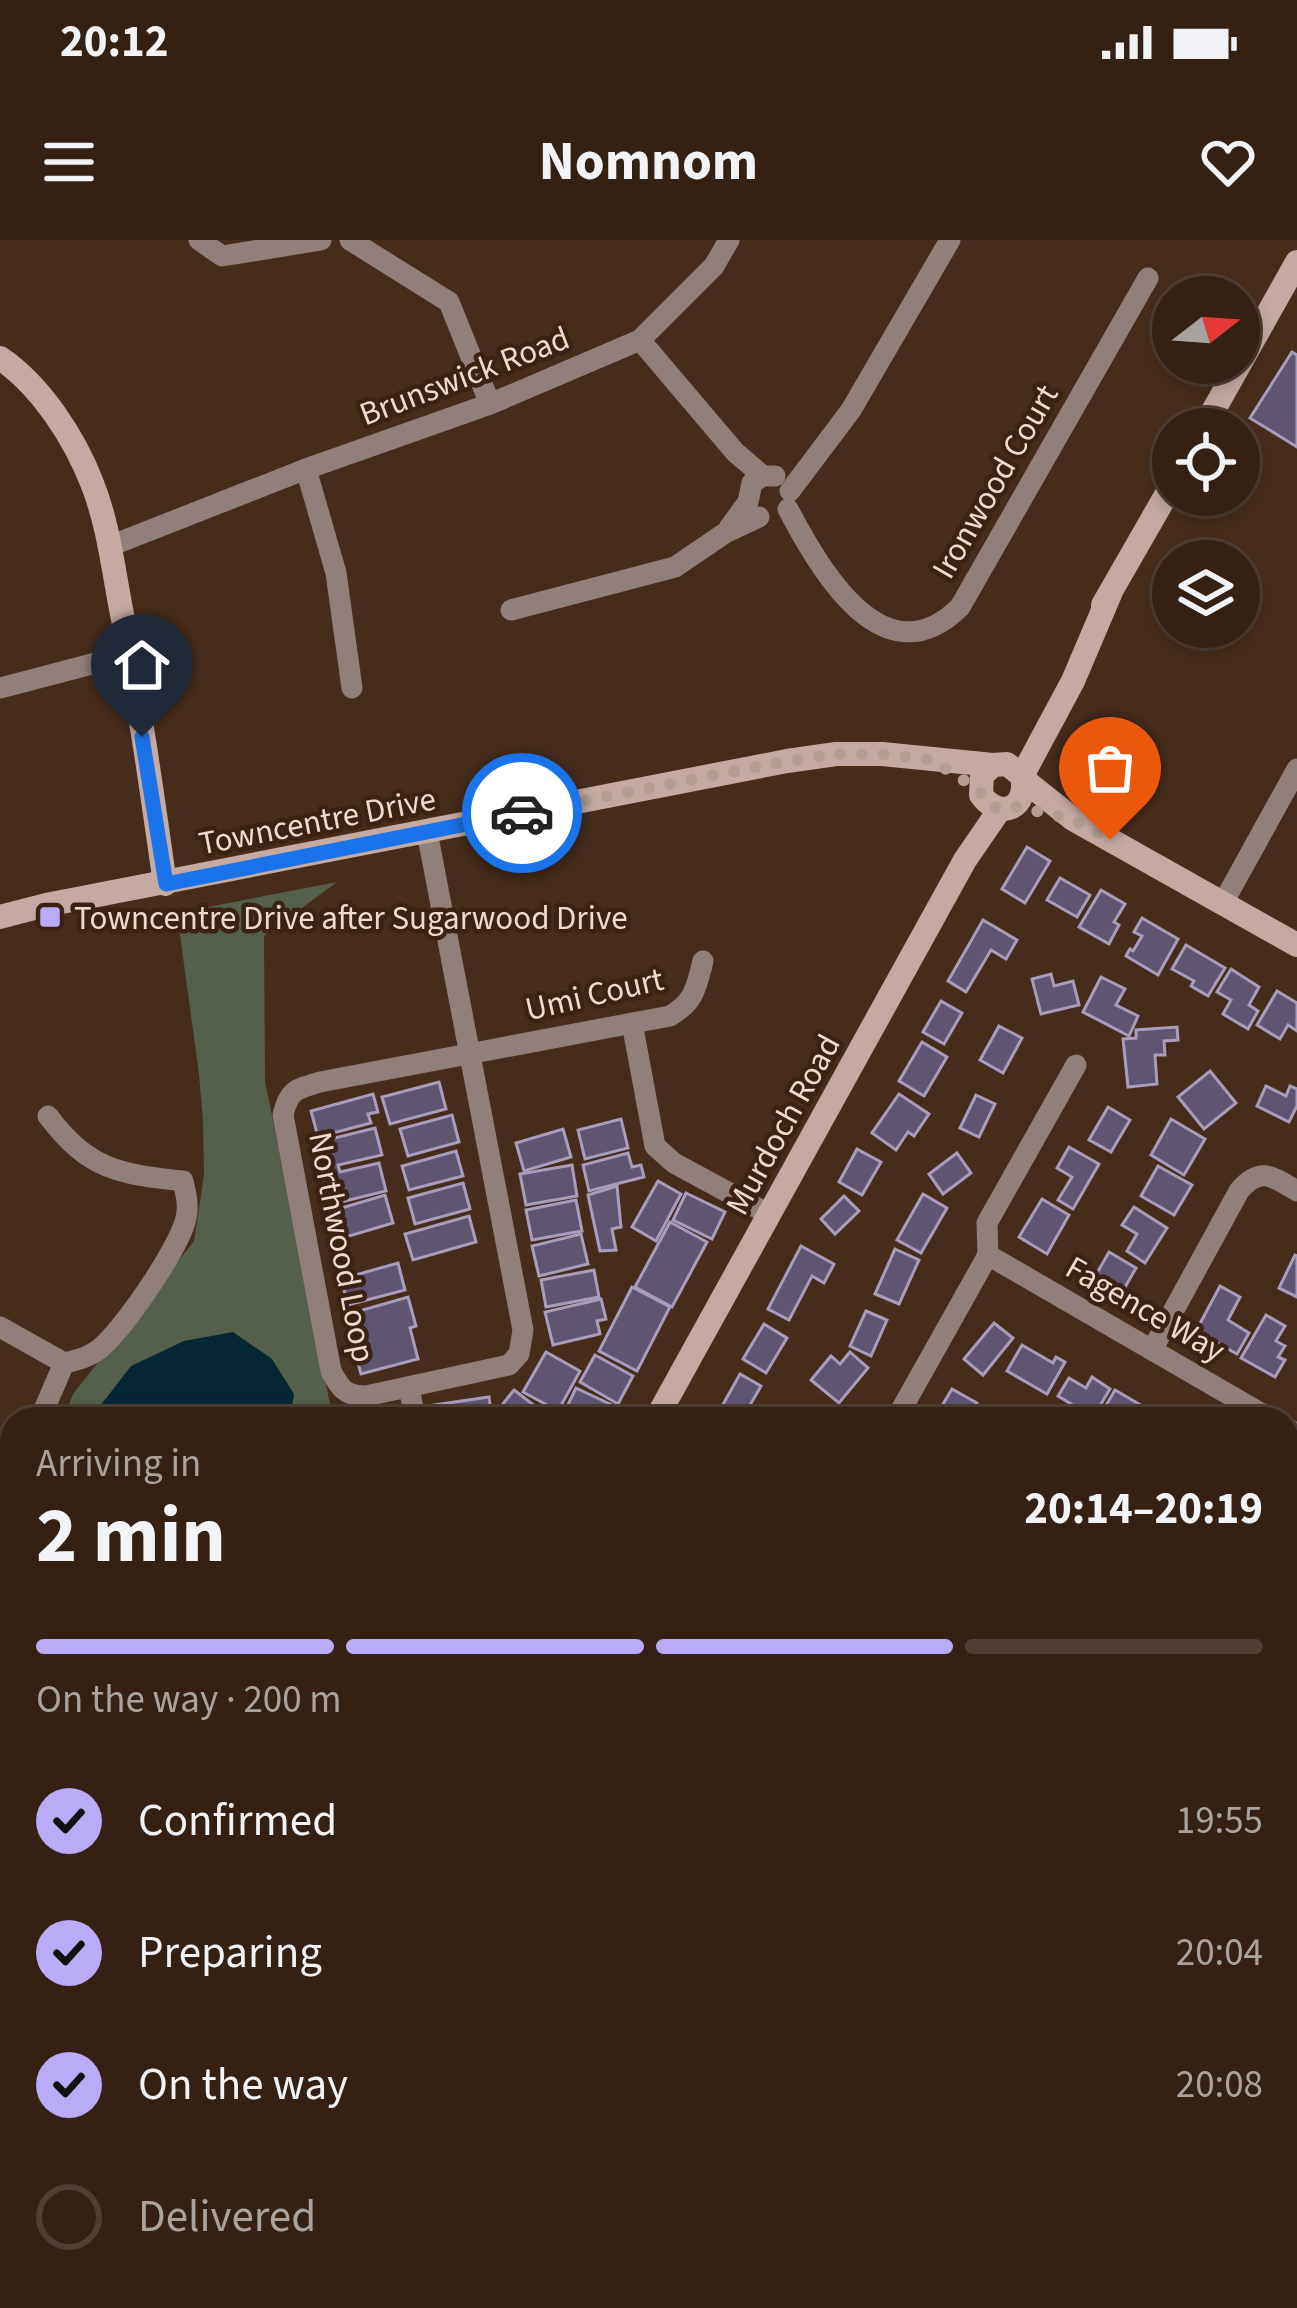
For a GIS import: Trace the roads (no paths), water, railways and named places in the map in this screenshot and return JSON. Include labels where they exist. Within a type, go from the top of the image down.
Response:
[{"type":"street","points":[[200,240],[222,256],[321,240]]},
{"type":"street","points":[[350,240],[448,302],[490,404]]},
{"type":"street","name":"Brunswick Road","points":[[108,536],[185,517],[490,404],[640,340],[714,266],[729,240]]},
{"type":"street","points":[[511,610],[675,566],[725,533],[814,459],[851,410],[950,240]]},
{"type":"street","points":[[1215,408],[1297,262]]},
{"type":"street","name":"Ironwood Court","points":[[640,340],[735,452],[851,604],[875,625],[901,632],[931,630],[960,607],[1148,278]]},
{"type":"street","points":[[0,358],[18,370],[64,428],[92,482],[108,536],[130,654],[166,884]]},
{"type":"street","points":[[306,469],[337,573],[352,688]]},
{"type":"street","name":"Murdoch Road","points":[[993,800],[982,775],[1009,771],[1062,704],[1110,595],[1154,516]]},
{"type":"street","points":[[0,688],[130,654]]},
{"type":"street","name":"Towncentre Drive","points":[[0,917],[787,761],[882,754],[1009,771]]},
{"type":"street","name":"Towncentre Drive","points":[[932,760],[993,800]]},
{"type":"street","points":[[1223,903],[1297,769]]},
{"type":"street","points":[[1009,771],[1072,819],[1297,946]]},
{"type":"street","name":"Murdoch Road","points":[[663,1407],[965,860],[993,800],[1024,790],[1009,771]]},
{"type":"street","points":[[993,800],[1072,819]]},
{"type":"street","name":"Northwood Loop","points":[[427,832],[523,1330],[519,1354],[509,1365],[353,1396],[340,1389],[332,1371],[284,1115],[287,1098],[299,1088],[469,1053]]},
{"type":"street","name":"Umi Court","points":[[469,1053],[670,1016],[685,1007],[694,993],[703,961]]},
{"type":"street","points":[[632,1023],[655,1146],[674,1163],[770,1215]]},
{"type":"street","points":[[903,1407],[988,1255],[987,1223],[1076,1065]]},
{"type":"street","points":[[0,1327],[64,1363],[85,1358],[104,1346],[167,1262],[185,1222],[188,1201],[183,1181],[127,1175],[92,1160],[48,1115]]},
{"type":"street","points":[[1152,1350],[1248,1180],[1272,1176],[1297,1191]]},
{"type":"street","name":"Fagence Way","points":[[988,1255],[1250,1407]]},
{"type":"street","points":[[45,1407],[64,1363]]},
{"type":"street","points":[[409,1387],[413,1407]]},
{"type":"water","points":[[233,1332],[272,1359],[294,1394],[292,1407],[99,1407],[131,1366],[184,1341]]},
{"type":"place","name":"Towncentre Drive after Sugarwood Drive","points":[[50,917]]}]
